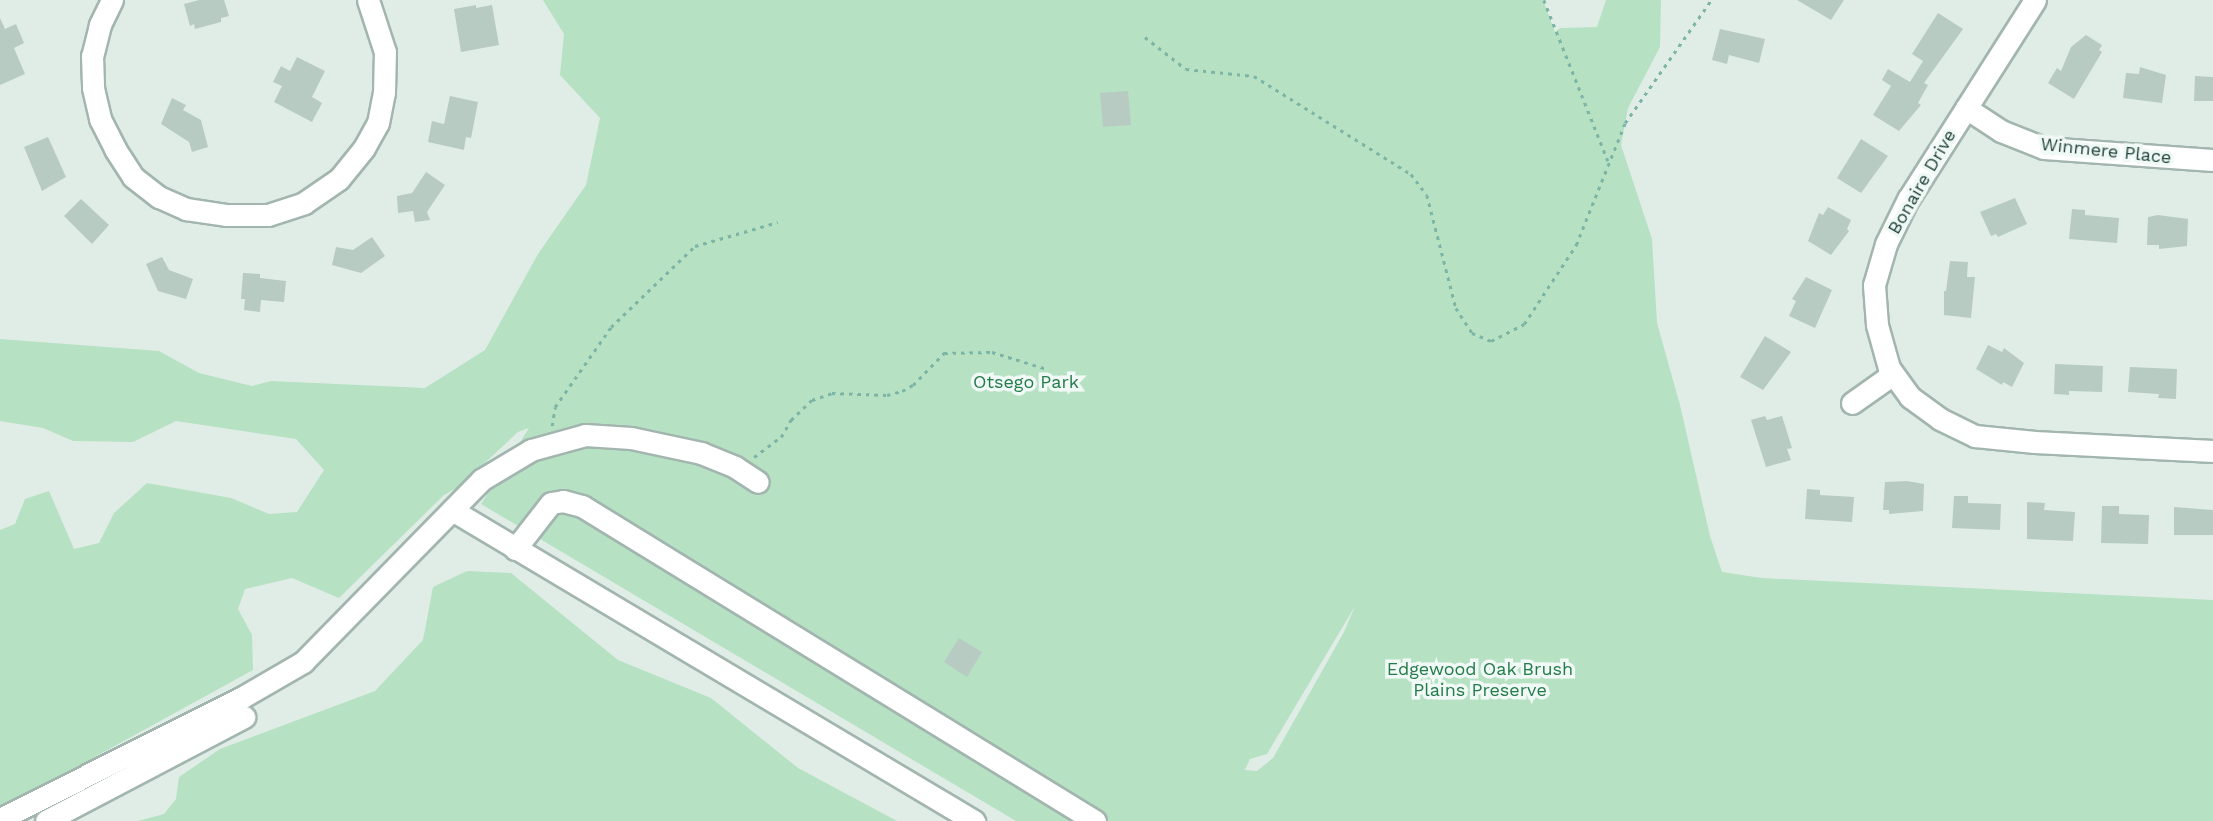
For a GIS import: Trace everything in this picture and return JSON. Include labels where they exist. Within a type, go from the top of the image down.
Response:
[{"type":"street","points":[[112,0],[100,25],[92,56],[93,88],[100,119],[115,149],[133,177],[159,197],[186,209],[226,215],[268,215],[304,203],[338,179],[364,148],[378,123],[384,92],[385,52],[368,0]]},
{"type":"street","name":"Bonaire Drive","points":[[2035,0],[1908,200],[1886,244],[1874,285],[1877,325],[1893,374],[1910,397],[1940,419],[1975,436],[2213,451]]},
{"type":"street","name":"Winmere Place","points":[[1966,108],[2001,131],[2044,148],[2213,160]]},
{"type":"street","points":[[1852,403],[1893,374]]},
{"type":"street","points":[[0,819],[241,698],[303,662],[481,480],[531,450],[585,435],[631,438],[701,453],[727,463],[758,482]]},
{"type":"street","points":[[515,549],[551,503],[563,501],[582,506],[1095,821]]},
{"type":"street","points":[[452,510],[974,821]]},
{"type":"street","points":[[46,821],[244,717]]},
{"type":"path","points":[[1544,0],[1608,161]]},
{"type":"path","points":[[1145,37],[1186,69],[1255,76],[1411,174],[1427,195],[1457,308],[1472,333],[1491,341],[1524,324],[1576,245],[1625,122],[1711,0]]},
{"type":"path","points":[[555,443],[552,426],[555,407],[611,327],[695,246],[778,222]]},
{"type":"path","points":[[727,463],[744,461],[763,453],[781,437],[792,420],[812,400],[832,393],[887,395],[902,391],[913,385],[944,353],[992,352],[1046,369]]},
{"type":"green space","points":[[543,0],[1543,0],[1555,32],[1560,28],[1597,27],[1606,0],[1661,0],[1660,47],[1628,108],[1621,145],[1652,239],[1657,323],[1680,405],[1710,536],[1722,572],[1762,578],[2213,600],[2213,821],[1016,821],[481,504],[529,428],[518,432],[460,486],[444,495],[339,598],[292,578],[245,589],[238,609],[252,635],[253,670],[0,809],[0,530],[15,524],[25,499],[49,491],[74,549],[99,543],[114,513],[147,483],[231,498],[269,514],[297,512],[324,470],[296,439],[176,421],[133,442],[73,441],[43,428],[0,421],[0,339],[159,351],[199,373],[252,386],[271,381],[425,388],[485,350],[538,254],[586,185],[600,118],[560,75],[564,34]],"holes":[[[1355,606],[1344,632],[1273,758],[1257,771],[1245,770],[1250,759],[1267,754]]]},
{"type":"green space","points":[[467,571],[511,573],[618,660],[711,698],[798,768],[897,821],[138,821],[164,814],[176,799],[179,777],[220,749],[375,691],[423,640],[433,587]]},
{"type":"building","points":[[199,0],[224,0],[229,16],[221,18],[221,22],[195,29],[194,24],[190,26],[184,4]]},
{"type":"building","points":[[1797,0],[1844,0],[1831,20]]},
{"type":"building","points":[[476,5],[476,8],[492,5],[499,45],[461,52],[454,9]]},
{"type":"building","points":[[1938,13],[1963,29],[1924,83],[1928,85],[1918,103],[1921,105],[1899,131],[1873,115],[1891,86],[1882,80],[1888,69],[1910,82],[1923,61],[1912,54]]},
{"type":"building","points":[[0,18],[5,29],[16,24],[24,43],[14,48],[25,74],[0,85]]},
{"type":"building","points":[[1720,29],[1765,39],[1759,63],[1729,55],[1727,64],[1712,60]]},
{"type":"building","points":[[2086,35],[2102,45],[2099,50],[2102,52],[2074,99],[2048,83],[2057,68],[2061,71],[2071,47]]},
{"type":"building","points":[[297,57],[325,71],[312,97],[322,103],[312,122],[274,102],[282,86],[273,82],[281,66],[290,71]]},
{"type":"building","points":[[2140,67],[2166,75],[2162,103],[2123,98],[2126,73],[2139,74]]},
{"type":"building","points":[[2195,76],[2213,77],[2213,101],[2194,101]]},
{"type":"building","points":[[1128,91],[1131,125],[1103,127],[1100,93]]},
{"type":"building","points":[[450,96],[478,102],[471,138],[466,137],[464,150],[428,142],[432,121],[444,124]]},
{"type":"building","points":[[172,98],[186,105],[183,110],[201,120],[208,147],[192,152],[189,142],[161,124]]},
{"type":"building","points":[[48,137],[66,177],[42,191],[24,147]]},
{"type":"building","points":[[1861,139],[1888,156],[1861,193],[1837,178]]},
{"type":"building","points":[[426,172],[445,185],[427,212],[430,220],[415,222],[413,211],[398,213],[397,196],[412,193]]},
{"type":"building","points":[[2015,198],[2027,224],[1998,237],[1996,234],[1991,236],[1980,212]]},
{"type":"building","points":[[81,199],[109,225],[92,244],[64,216]]},
{"type":"building","points":[[1828,207],[1851,220],[1847,229],[1849,231],[1831,255],[1808,241],[1819,213],[1823,215]]},
{"type":"building","points":[[2072,209],[2085,210],[2085,215],[2119,218],[2117,243],[2069,239]]},
{"type":"building","points":[[2158,215],[2188,219],[2187,246],[2159,249],[2159,245],[2147,245],[2148,217]]},
{"type":"building","points":[[372,237],[385,256],[361,273],[332,265],[336,247],[353,250]]},
{"type":"building","points":[[162,257],[169,270],[193,279],[186,299],[158,291],[146,264]]},
{"type":"building","points":[[1950,261],[1968,262],[1967,277],[1975,277],[1971,318],[1944,315],[1944,291]]},
{"type":"building","points":[[243,273],[260,274],[260,278],[286,281],[284,302],[261,300],[260,312],[244,310],[245,299],[241,299]]},
{"type":"building","points":[[1806,277],[1832,290],[1815,328],[1789,316],[1796,301],[1792,299]]},
{"type":"building","points":[[1765,336],[1791,352],[1763,390],[1740,377]]},
{"type":"building","points":[[1988,345],[2002,352],[2004,348],[2024,363],[2012,387],[2003,382],[2002,385],[1976,369]]},
{"type":"building","points":[[2055,364],[2103,366],[2102,392],[2069,391],[2069,395],[2054,394]]},
{"type":"building","points":[[2130,367],[2177,369],[2176,399],[2158,398],[2159,394],[2128,392]]},
{"type":"building","points":[[1765,416],[1767,420],[1782,416],[1792,448],[1787,449],[1791,460],[1766,467],[1751,420]]},
{"type":"building","points":[[1907,481],[1924,484],[1923,511],[1889,514],[1889,510],[1883,510],[1885,482]]},
{"type":"building","points":[[1807,489],[1820,490],[1820,495],[1854,497],[1852,522],[1805,519]]},
{"type":"building","points":[[1954,496],[1968,496],[1968,503],[2001,504],[2000,530],[1952,528]]},
{"type":"building","points":[[2027,502],[2045,503],[2044,510],[2075,512],[2073,541],[2027,539]]},
{"type":"building","points":[[2102,506],[2119,506],[2119,514],[2149,515],[2148,544],[2101,543]]},
{"type":"building","points":[[2174,507],[2213,510],[2213,535],[2174,535]]},
{"type":"building","points":[[959,638],[982,652],[967,677],[944,662]]},
{"type":"park label","name":"Otsego Park","points":[[1026,382]]},
{"type":"park label","name":"Edgewood Oak Brush Plains Preserve","points":[[1480,680]]}]
